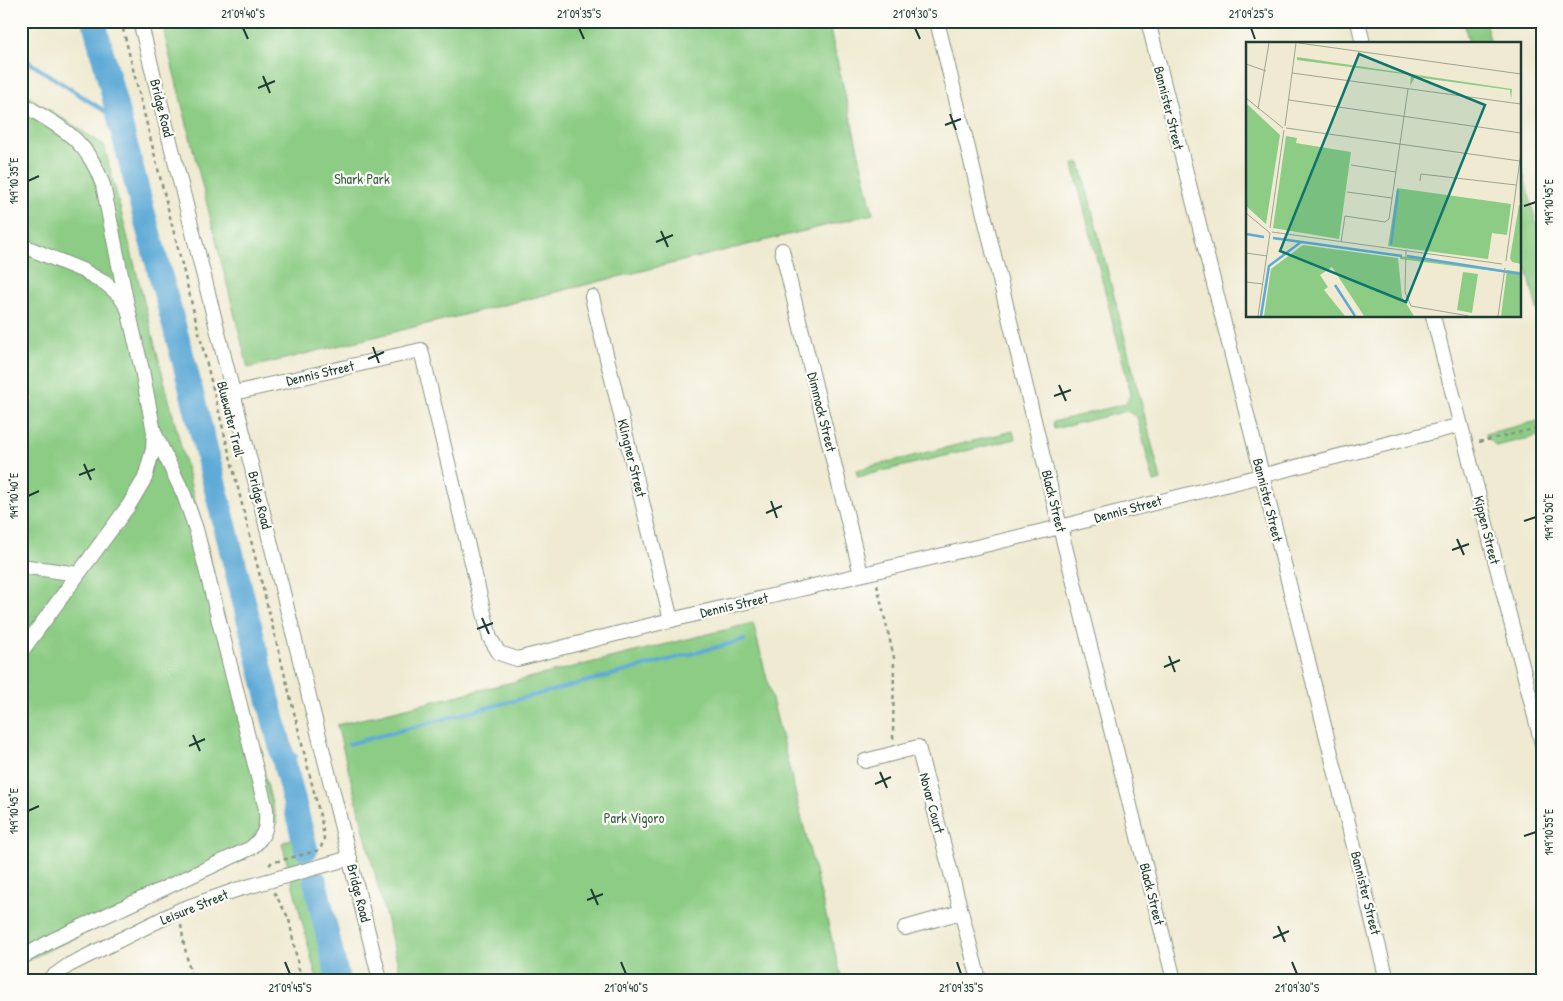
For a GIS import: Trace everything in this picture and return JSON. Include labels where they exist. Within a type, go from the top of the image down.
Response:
[{"type":"street","name":"Bridge Road","points":[[140,21],[380,980]]},
{"type":"street","name":"Black Street","points":[[938,21],[1060,527],[1174,980]]},
{"type":"street","name":"Bannister Street","points":[[1148,21],[1387,980]]},
{"type":"street","points":[[1358,21],[1363,42]]},
{"type":"street","points":[[21,103],[72,135],[86,150],[96,166],[103,185],[154,432],[153,450],[145,478],[129,504],[21,652]]},
{"type":"street","points":[[21,245],[84,271],[105,283],[119,296],[128,309]]},
{"type":"street","name":"Dimmock Street","points":[[782,250],[867,573]]},
{"type":"street","name":"Klingner Street","points":[[592,297],[671,620]]},
{"type":"street","name":"Kippen Street","points":[[1434,318],[1542,744]]},
{"type":"street","name":"Dennis Street","points":[[234,393],[421,350],[490,638],[499,653],[517,659],[671,620],[1060,527],[1461,425]]},
{"type":"street","points":[[21,958],[53,940],[251,848],[261,840],[266,830],[266,809],[196,529],[184,496],[154,432]]},
{"type":"street","points":[[21,566],[78,574]]},
{"type":"street","name":"Novar Court","points":[[865,761],[918,747],[979,980]]},
{"type":"street","name":"Leisure Street","points":[[48,980],[68,965],[180,910],[288,874],[350,858]]},
{"type":"street","points":[[905,928],[961,912]]},
{"type":"path","name":"Bluewater Trail","points":[[121,21],[322,824],[324,839],[320,850],[271,863],[268,865],[268,870]]},
{"type":"path","points":[[1542,285],[1540,287],[1542,295]]},
{"type":"path","points":[[1466,446],[1542,427]]},
{"type":"path","points":[[867,573],[894,658],[892,754]]},
{"type":"path","points":[[273,890],[289,919],[301,980]]},
{"type":"path","points":[[180,910],[184,944],[192,980]]},
{"type":"green space","name":"Shark Park","points":[[161,21],[828,21],[873,214],[248,368]]},
{"type":"green space","points":[[1464,21],[1485,21],[1490,42],[1469,42]]},
{"type":"green space","points":[[21,92],[104,145],[277,823],[263,849],[21,964],[21,419],[35,398],[21,389]]},
{"type":"green space","points":[[1520,161],[1542,245],[1542,328],[1520,243]]},
{"type":"green space","points":[[1080,163],[1161,480],[1154,482],[1137,417],[1127,411],[1054,429],[1053,422],[1125,404],[1131,394],[1073,165]]},
{"type":"green space","points":[[1542,420],[1542,435],[1496,446],[1485,434]]},
{"type":"green space","points":[[1013,431],[1015,439],[858,477],[856,470]]},
{"type":"green space","name":"Park Vigoro","points":[[753,623],[842,980],[402,980],[337,725]]},
{"type":"green space","points":[[301,834],[338,980],[317,980],[282,843]]},
{"type":"waterway","points":[[94,21],[185,366],[306,849]]},
{"type":"waterway","points":[[21,57],[120,121]]},
{"type":"waterway","points":[[349,744],[744,640]]},
{"type":"waterway","points":[[283,759],[296,756]]},
{"type":"waterway","points":[[315,881],[338,980]]}]
